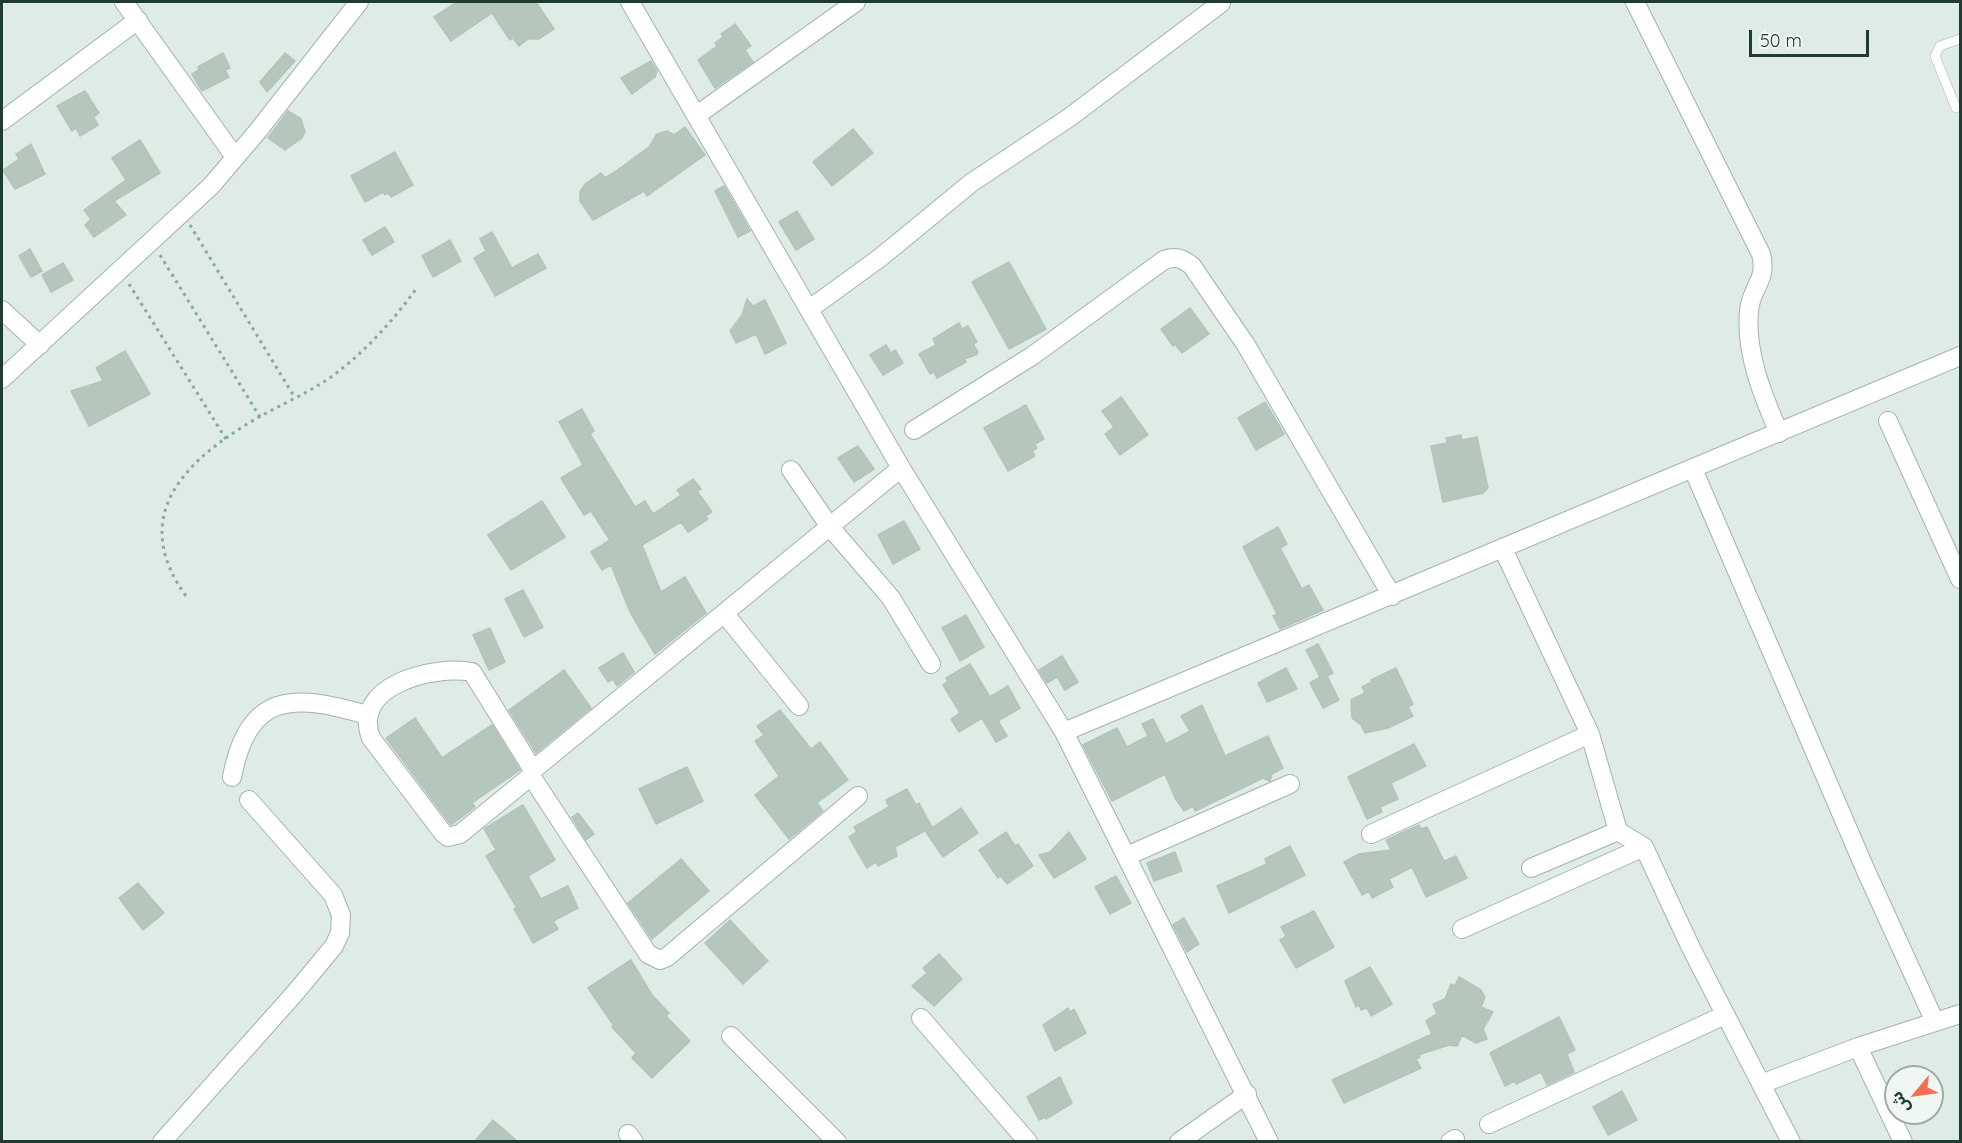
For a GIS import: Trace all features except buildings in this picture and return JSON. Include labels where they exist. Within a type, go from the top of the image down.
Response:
[{"type":"street","points":[[124,2],[235,157]]},
{"type":"street","points":[[2,380],[183,214],[235,157],[359,2]]},
{"type":"street","points":[[630,2],[902,468],[1064,732],[1269,1142]]},
{"type":"street","points":[[697,116],[856,2]]},
{"type":"street","points":[[1635,2],[1761,254],[1764,273],[1754,292],[1749,311],[1751,347],[1766,404],[1779,433]]},
{"type":"street","points":[[810,308],[881,257],[971,183],[1070,117],[1221,3]]},
{"type":"street","points":[[2,121],[138,20]]},
{"type":"street","points":[[914,430],[1032,356],[1164,260],[1174,257],[1183,259],[1192,266],[1246,345],[1392,596]]},
{"type":"street","points":[[2,310],[40,345]]},
{"type":"street","points":[[1064,732],[1960,357]]},
{"type":"street","points":[[1888,422],[1960,579]]},
{"type":"street","points":[[858,796],[667,957],[660,960],[648,954],[532,773],[472,672],[437,672],[410,678],[390,688],[374,702],[367,715],[367,726],[371,738],[448,837],[460,834],[532,773],[724,613],[902,468]]},
{"type":"street","points":[[1693,469],[1857,851],[1935,1022]]},
{"type":"street","points":[[791,470],[830,527],[891,598],[931,664]]},
{"type":"street","points":[[1503,549],[1590,734],[1618,831],[1644,847],[1725,1015],[1791,1142]]},
{"type":"street","points":[[724,613],[799,706]]},
{"type":"street","points":[[232,777],[237,751],[244,734],[252,724],[272,709],[287,703],[305,701],[324,703],[367,715]]},
{"type":"street","points":[[1371,834],[1590,734]]},
{"type":"street","points":[[1127,856],[1290,784]]},
{"type":"street","points":[[162,1142],[295,993],[334,946],[340,933],[341,915],[333,895],[249,800]]},
{"type":"street","points":[[1531,868],[1618,831]]},
{"type":"street","points":[[1462,929],[1644,847]]},
{"type":"street","points":[[1761,1084],[1858,1047],[1960,1014]]},
{"type":"street","points":[[1489,1124],[1725,1015]]},
{"type":"street","points":[[921,1018],[1028,1142]]},
{"type":"street","points":[[731,1036],[837,1142]]},
{"type":"street","points":[[1858,1047],[1903,1142]]},
{"type":"street","points":[[1179,1142],[1247,1094]]},
{"type":"lane","points":[[1956,108],[1935,56],[1940,46],[1960,39]]},
{"type":"path","points":[[189,223],[295,398]]},
{"type":"path","points":[[160,254],[260,417]]},
{"type":"path","points":[[129,283],[226,439]]},
{"type":"path","points":[[186,596],[163,553],[164,518],[168,498],[183,476],[226,439],[330,377],[356,356],[401,310],[417,289]]}]
